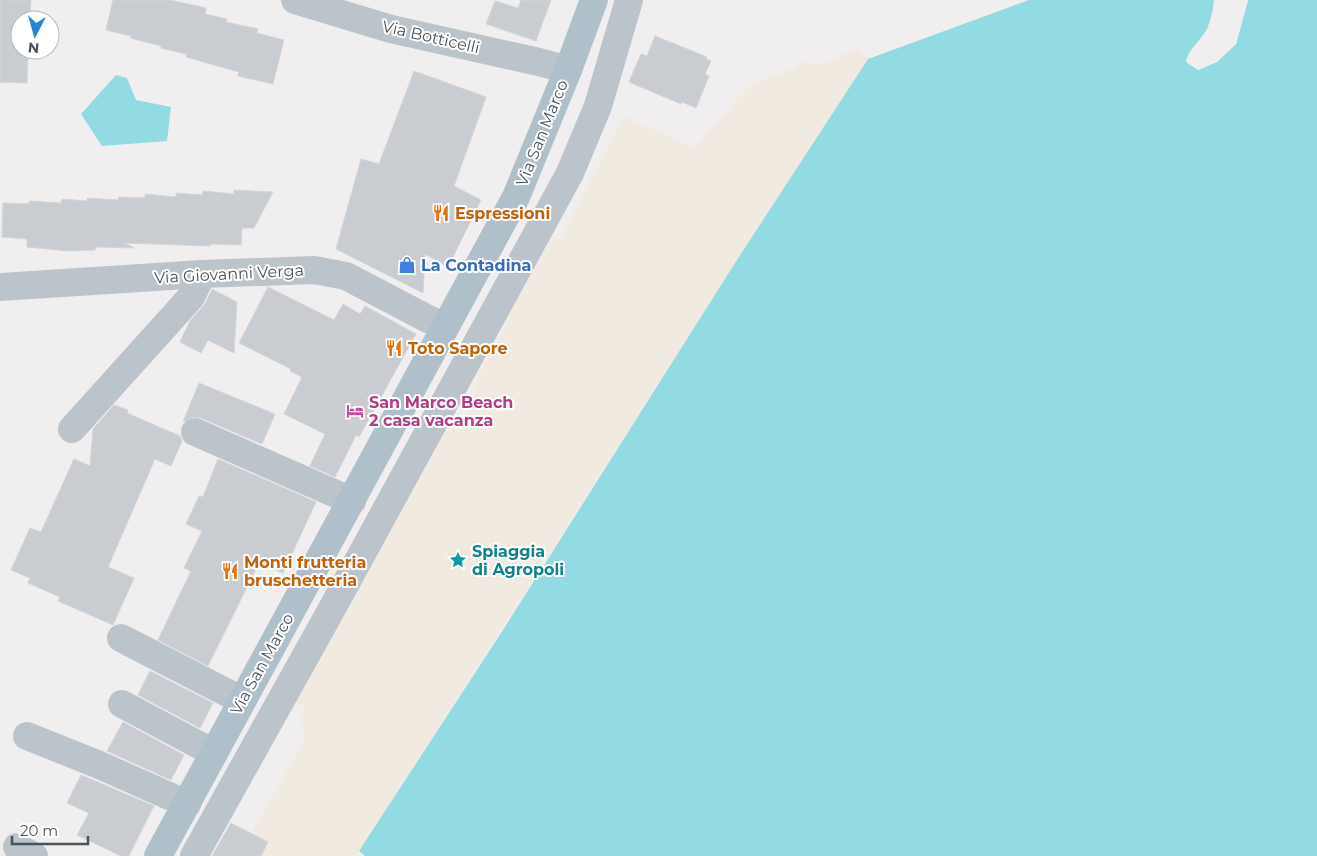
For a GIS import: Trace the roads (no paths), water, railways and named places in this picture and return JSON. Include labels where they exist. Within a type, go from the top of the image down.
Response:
[{"type":"main road","name":"Via San Marco","points":[[158,856],[241,700],[516,197],[568,70],[594,0]]},
{"type":"street","name":"Via Botticelli","points":[[295,0],[391,29],[568,70]]},
{"type":"street","points":[[194,856],[570,173],[598,106],[629,0]]},
{"type":"street","name":"Via Giovanni Verga","points":[[0,287],[202,274],[314,270],[346,276],[446,327]]},
{"type":"street","points":[[72,429],[191,298],[202,274]]},
{"type":"street","points":[[195,432],[352,500]]},
{"type":"street","points":[[121,638],[241,700]]},
{"type":"street","points":[[122,704],[214,752]]},
{"type":"street","points":[[27,736],[97,764],[186,804]]},
{"type":"water","points":[[1029,0],[1214,0],[1212,16],[1208,27],[1186,61],[1198,70],[1217,62],[1236,44],[1248,0],[1317,0],[1317,856],[365,856],[359,851],[503,630],[735,263],[868,59]]},
{"type":"water","points":[[116,75],[127,78],[136,100],[171,107],[167,141],[102,146],[81,114]]},
{"type":"place","name":"Espressioni","points":[[441,213]]},
{"type":"place","name":"La Contadina","points":[[407,265]]},
{"type":"place","name":"Toto Sapore","points":[[394,348]]},
{"type":"place","name":"San Marco Beach 2 casa vacanza","points":[[355,411]]},
{"type":"place","name":"Spiaggia di Agropoli","points":[[458,560]]},
{"type":"place","name":"Monti frutteria bruschetteria","points":[[230,571]]}]
